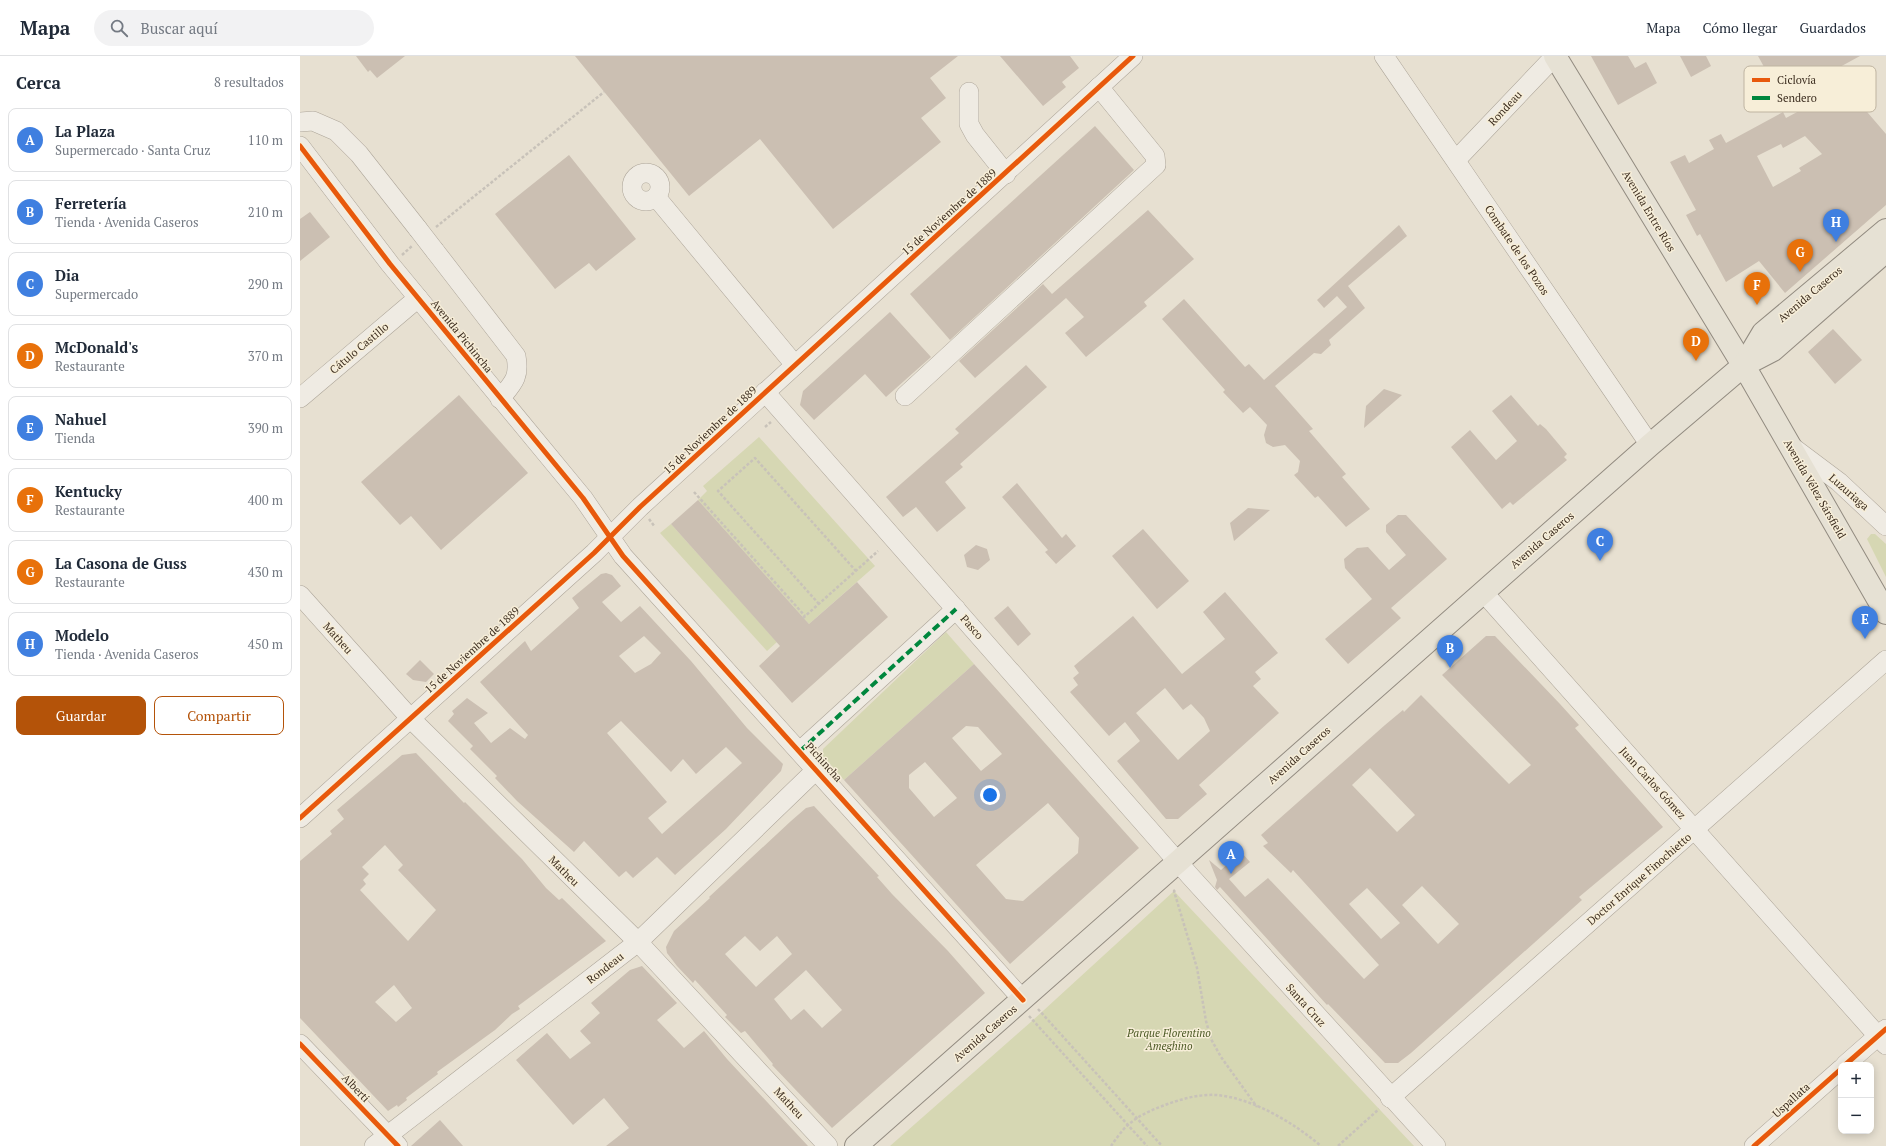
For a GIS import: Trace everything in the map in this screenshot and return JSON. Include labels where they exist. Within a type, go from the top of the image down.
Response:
[{"type":"main road","name":"Avenida Entre Ríos","points":[[1555,56],[1744,365]]},
{"type":"main road","name":"Avenida Caseros","points":[[1744,365],[1763,333],[1886,230]]},
{"type":"main road","name":"Avenida Caseros","points":[[856,1146],[1022,1000],[1184,869],[1483,592],[1650,445],[1744,365],[1773,350],[1886,252]]},
{"type":"main road","name":"Avenida Vélez Sársfield","points":[[1744,365],[1886,614]]},
{"type":"street","name":"15 de Noviembre de 1889","points":[[300,818],[611,537],[640,507],[1006,174],[1133,56]]},
{"type":"street","name":"Combate de los Pozos","points":[[1384,56],[1650,445]]},
{"type":"street","name":"Rondeau","points":[[1456,160],[1555,56]]},
{"type":"street","points":[[905,396],[1156,165],[1155,156],[1099,87]]},
{"type":"street","points":[[969,92],[970,124],[975,135],[1006,174]]},
{"type":"street","points":[[300,122],[313,121],[336,131],[427,228],[435,250],[516,356],[519,370],[515,380],[500,400]]},
{"type":"street","name":"Avenida Pichincha","points":[[300,146],[418,298],[500,400],[583,498],[611,537]]},
{"type":"street","points":[[656,197],[795,365]]},
{"type":"street","name":"Cátulo Castillo","points":[[300,398],[418,298]]},
{"type":"street","name":"Pasco","points":[[765,392],[1184,869]]},
{"type":"street","name":"Luzuriaga","points":[[1791,446],[1839,482],[1886,526]]},
{"type":"street","name":"Pichincha","points":[[611,537],[624,556],[817,769],[1022,1000]]},
{"type":"street","name":"Juan Carlos Gómez","points":[[1483,592],[1695,830],[1883,1037]]},
{"type":"street","name":"Matheu","points":[[300,595],[411,719],[638,942],[828,1146]]},
{"type":"street","points":[[800,751],[956,609]]},
{"type":"street","name":"Doctor Enrique Finochietto","points":[[1390,1098],[1886,660]]},
{"type":"street","name":"Rondeau","points":[[387,1142],[638,942],[817,769]]},
{"type":"street","name":"Santa Cruz","points":[[1184,869],[1390,1098],[1436,1146]]},
{"type":"street","points":[[1849,1062],[1883,1037]]},
{"type":"street","name":"Alberti","points":[[300,1044],[387,1142]]},
{"type":"street","name":"Uspallata","points":[[1754,1146],[1838,1072]]},
{"type":"path","points":[[427,228],[604,92]]},
{"type":"path","points":[[819,604],[718,491],[755,458],[856,571]]},
{"type":"path","points":[[694,492],[804,617],[878,551]]},
{"type":"path","points":[[1184,869],[1174,891],[1197,968],[1206,1021],[1211,1039],[1221,1057],[1257,1106]]},
{"type":"path","points":[[1022,1000],[1137,1118],[1162,1146]]},
{"type":"path","points":[[1022,1000],[1147,1146]]},
{"type":"path","points":[[1111,1146],[1128,1125],[1149,1110],[1195,1097],[1216,1095],[1257,1106],[1278,1116],[1321,1146]]},
{"type":"path","points":[[1338,1146],[1390,1098]]},
{"type":"green space","points":[[759,437],[875,566],[809,624],[698,500],[707,491],[703,486]]},
{"type":"green space","points":[[671,524],[777,642],[767,651],[660,533]]},
{"type":"green space","points":[[1871,534],[1875,534],[1886,544],[1886,577],[1867,539]]},
{"type":"green space","points":[[946,632],[974,664],[844,780],[823,756],[823,749]]},
{"type":"green space","name":"Parque Florentino Ameghino","points":[[1174,891],[1414,1146],[890,1146],[1032,1021]]},
{"type":"building","points":[[356,56],[405,56],[377,78],[370,70],[368,72]]},
{"type":"building","points":[[575,56],[958,56],[930,78],[946,98],[921,118],[941,142],[833,229],[760,139],[689,196]]},
{"type":"building","points":[[1000,56],[1070,56],[1079,68],[1062,82],[1066,87],[1043,106]]},
{"type":"building","points":[[1591,56],[1628,56],[1635,68],[1646,62],[1657,83],[1618,105]]},
{"type":"building","points":[[1680,56],[1706,56],[1711,66],[1691,77]]},
{"type":"building","points":[[1758,56],[1860,56],[1842,66],[1764,66]]},
{"type":"building","points":[[1783,112],[1786,118],[1797,112],[1867,112],[1886,134],[1886,205],[1785,293],[1759,261],[1726,282],[1700,234],[1697,236],[1686,215],[1696,210],[1670,162],[1685,155],[1689,163],[1714,149],[1709,140],[1721,134],[1726,143]],"holes":[[[1805,136],[1822,154],[1799,168],[1801,171],[1773,187],[1757,156],[1781,144],[1783,148]]]},
{"type":"building","points":[[1095,126],[1134,170],[950,340],[910,294]]},
{"type":"building","points":[[569,155],[636,239],[596,271],[589,263],[555,289],[495,214]]},
{"type":"building","points":[[1148,210],[1194,259],[1144,302],[1147,306],[1086,357],[1065,333],[1084,317],[1066,298],[975,378],[959,361],[1043,284],[1052,294]]},
{"type":"building","points":[[310,212],[330,237],[300,261],[300,219]]},
{"type":"building","points":[[1399,225],[1407,236],[1348,286],[1365,308],[1329,340],[1331,345],[1321,354],[1314,353],[1275,386],[1313,429],[1309,431],[1346,474],[1342,477],[1370,509],[1346,527],[1318,496],[1315,498],[1294,475],[1298,472],[1300,461],[1285,445],[1273,447],[1266,443],[1264,435],[1267,425],[1250,407],[1243,413],[1223,392],[1225,390],[1162,319],[1184,299],[1245,367],[1249,364],[1264,380],[1347,307],[1337,296],[1324,308],[1317,300]]},
{"type":"building","points":[[890,312],[931,357],[886,397],[865,374],[814,420],[800,405],[803,391]]},
{"type":"building","points":[[1833,329],[1862,360],[1835,384],[1808,352]]},
{"type":"building","points":[[1026,365],[1047,387],[960,464],[963,467],[945,482],[966,508],[937,532],[916,507],[903,517],[886,497],[959,433],[955,429]]},
{"type":"building","points":[[1384,389],[1402,395],[1364,428],[1366,406]]},
{"type":"building","points":[[459,395],[528,473],[441,550],[411,516],[400,525],[361,482]]},
{"type":"building","points":[[1511,395],[1538,426],[1540,424],[1546,429],[1567,454],[1564,457],[1567,460],[1513,505],[1510,502],[1502,509],[1451,447],[1470,430],[1496,460],[1517,441],[1492,411]]},
{"type":"building","points":[[1017,483],[1062,538],[1066,534],[1076,546],[1056,564],[1045,552],[1048,550],[1002,497]]},
{"type":"building","points":[[698,500],[809,624],[857,582],[888,617],[792,703],[759,666],[780,646],[671,524]]},
{"type":"building","points":[[1248,508],[1270,510],[1234,541],[1230,523]]},
{"type":"building","points":[[1398,515],[1406,515],[1447,559],[1391,608],[1401,618],[1348,664],[1325,639],[1372,599],[1345,568],[1344,559],[1357,548],[1368,547],[1389,570],[1406,555],[1386,532],[1386,525]]},
{"type":"building","points":[[1143,529],[1189,581],[1157,609],[1112,556]]},
{"type":"building","points":[[976,545],[987,549],[990,560],[978,570],[967,567],[964,555]]},
{"type":"building","points":[[606,573],[612,575],[621,586],[602,602],[621,622],[640,606],[691,661],[747,728],[783,764],[781,771],[726,829],[675,875],[657,857],[633,878],[626,871],[619,877],[584,841],[574,852],[517,801],[495,778],[497,776],[470,749],[473,746],[448,721],[454,714],[452,711],[467,698],[488,713],[474,723],[491,743],[510,728],[525,739],[528,735],[480,682],[525,641],[531,651],[579,608],[572,598],[601,574]],"holes":[[[644,636],[661,653],[651,664],[635,673],[619,656]],[[621,721],[671,772],[683,759],[696,774],[726,747],[742,763],[662,834],[648,818],[667,802],[607,733]]]},
{"type":"building","points":[[1225,592],[1278,653],[1255,672],[1261,679],[1253,686],[1279,713],[1199,785],[1207,794],[1178,819],[1166,819],[1117,761],[1140,741],[1125,722],[1109,736],[1070,692],[1078,685],[1073,678],[1079,673],[1074,666],[1133,616],[1182,674],[1225,639],[1203,612]],"holes":[[[1165,688],[1183,710],[1191,704],[1204,718],[1210,731],[1178,760],[1136,713]]]},
{"type":"building","points":[[1008,606],[1031,634],[1018,646],[994,618]]},
{"type":"building","points":[[1486,636],[1495,636],[1579,725],[1575,728],[1663,827],[1579,897],[1582,900],[1411,1053],[1398,1063],[1385,1063],[1328,1004],[1327,1005],[1220,887],[1217,890],[1215,887],[1217,880],[1209,860],[1221,870],[1241,852],[1250,862],[1229,879],[1245,897],[1268,878],[1364,979],[1379,965],[1293,870],[1291,873],[1263,846],[1268,843],[1261,835],[1385,725],[1403,710],[1404,712],[1421,695],[1509,784],[1531,765],[1442,675]],"holes":[[[1370,768],[1415,815],[1397,832],[1352,785]],[[1422,886],[1459,924],[1438,944],[1402,905]],[[1367,888],[1400,923],[1381,939],[1349,904]]]},
{"type":"building","points":[[420,660],[434,674],[426,682],[413,680],[406,674]]},
{"type":"building","points":[[974,664],[1139,848],[1010,964],[844,780]],"holes":[[[966,726],[978,727],[1002,754],[981,771],[952,738]],[[925,762],[957,798],[934,817],[909,788],[909,775]],[[1048,803],[1079,838],[1078,853],[1023,901],[1006,899],[976,865]]]},
{"type":"building","points":[[416,753],[464,803],[465,802],[522,859],[546,888],[559,900],[562,898],[606,941],[518,1006],[520,1009],[512,1014],[495,1030],[437,1072],[438,1074],[406,1098],[407,1100],[398,1107],[397,1105],[388,1111],[300,1018],[300,861],[332,834],[330,831],[344,819],[337,810],[402,755]],"holes":[[[385,845],[403,865],[398,870],[436,910],[408,941],[360,890],[366,884],[363,880],[369,874],[362,867]],[[394,985],[412,1008],[396,1022],[375,1002]]]},
{"type":"building","points":[[814,806],[879,876],[877,877],[892,894],[948,951],[985,993],[832,1128],[772,1065],[773,1064],[745,1031],[741,1033],[725,1017],[727,1015],[695,980],[693,983],[677,966],[667,953],[666,947],[674,931],[806,808]],"holes":[[[745,936],[760,951],[777,936],[792,954],[756,987],[725,954]],[[806,970],[842,1010],[822,1028],[804,1009],[791,1020],[774,999]]]},
{"type":"building","points":[[642,966],[677,1003],[657,1020],[684,1048],[704,1031],[727,1059],[808,1146],[606,1146],[629,1128],[604,1098],[573,1125],[516,1060],[547,1033],[570,1059],[591,1043],[580,1031],[600,1013],[591,1003],[630,970]]},
{"type":"building","points":[[440,1120],[463,1146],[411,1146]]},
{"type":"marked path","points":[[800,751],[956,609]]},
{"type":"cycle path","points":[[300,818],[594,553],[640,507],[1133,56]]},
{"type":"cycle path","points":[[300,146],[390,264],[583,498],[623,556],[1023,1000]]},
{"type":"cycle path","points":[[1848,1062],[1886,1029]]},
{"type":"cycle path","points":[[300,1044],[398,1146]]},
{"type":"cycle path","points":[[1754,1146],[1838,1072]]},
{"type":"place","name":"Modelo","points":[[1836,242]]},
{"type":"place","name":"La Casona de Guss","points":[[1800,272]]},
{"type":"place","name":"Kentucky","points":[[1757,305]]},
{"type":"place","name":"McDonald's","points":[[1696,361]]},
{"type":"place","name":"Dia","points":[[1600,561]]},
{"type":"place","name":"Nahuel","points":[[1865,639]]},
{"type":"place","name":"Ferretería","points":[[1450,668]]},
{"type":"place","name":"La Plaza","points":[[1231,874]]}]
